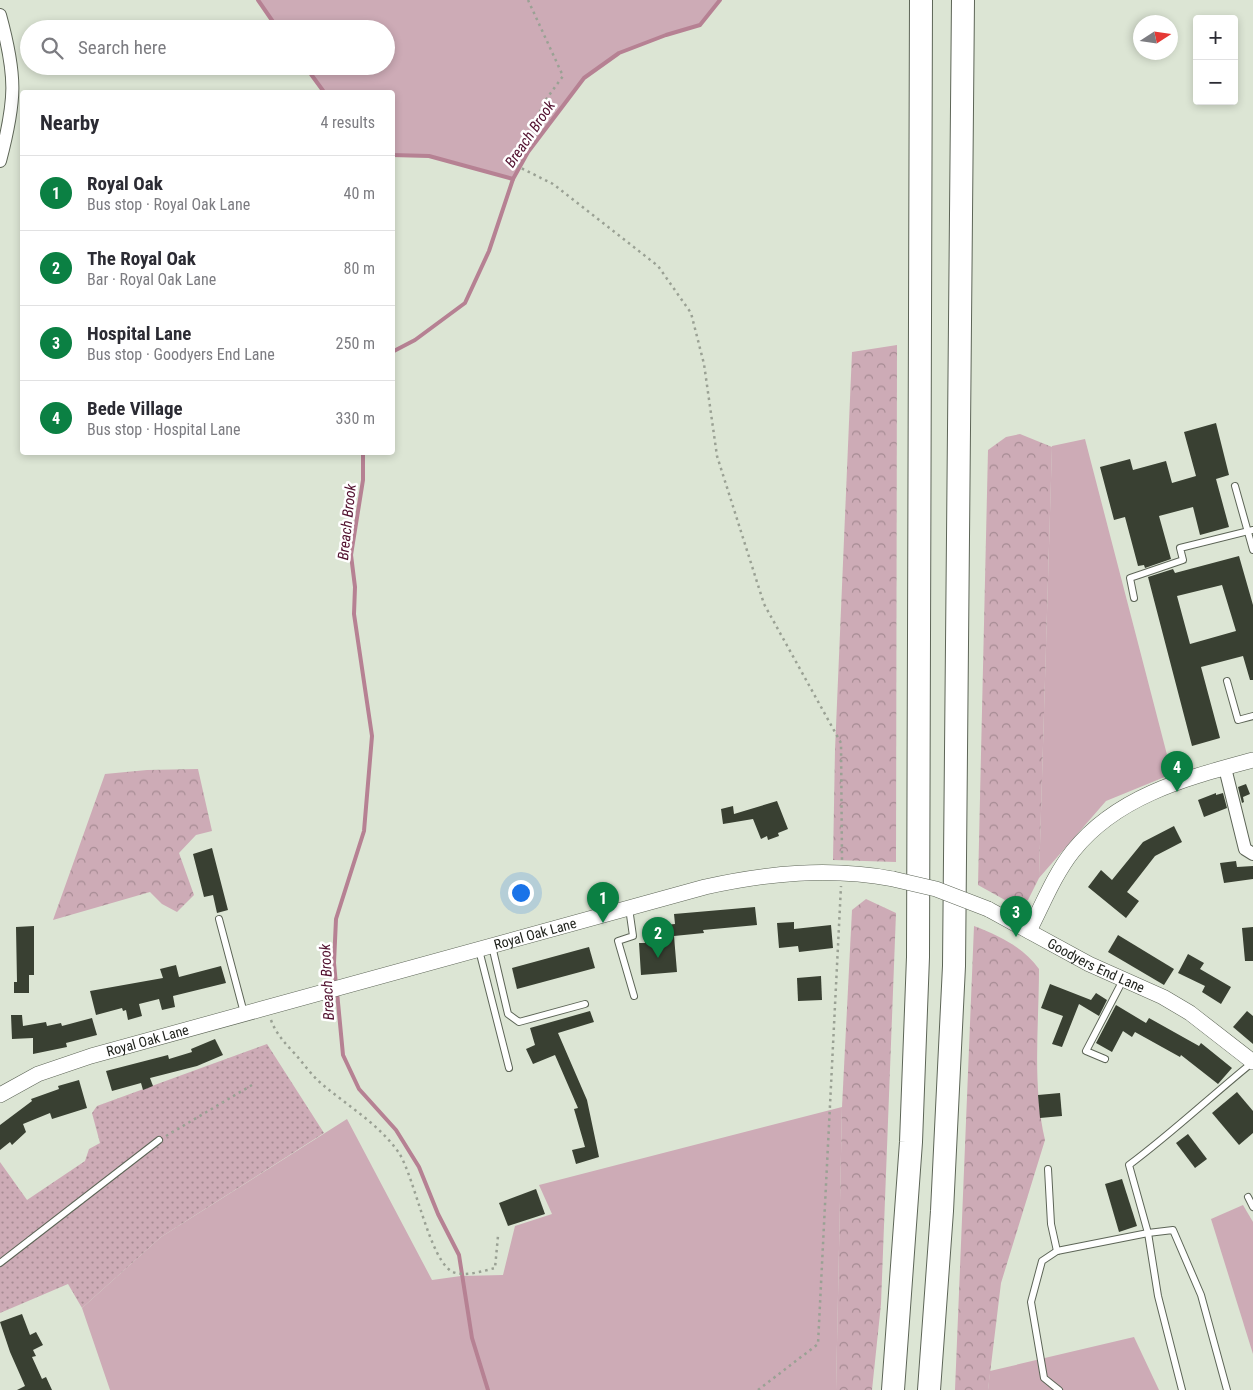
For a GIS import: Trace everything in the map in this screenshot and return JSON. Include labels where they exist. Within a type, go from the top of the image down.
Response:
[{"type":"highway","points":[[893,1390],[911,1142],[918,957],[921,0]]},
{"type":"highway","points":[[929,1390],[942,1211],[954,966],[963,0]]},
{"type":"street","points":[[0,16],[12,61],[13,105],[0,161]]},
{"type":"street","points":[[1029,931],[1058,873],[1073,851],[1115,812],[1162,787],[1253,760]]},
{"type":"street","points":[[1225,768],[1245,849],[1253,854]]},
{"type":"street","name":"Goodyers End Lane","points":[[841,872],[893,879],[936,890],[988,909],[1089,964],[1124,979],[1190,1013],[1253,1062]]},
{"type":"street","name":"Royal Oak Lane","points":[[0,1095],[18,1083],[60,1066],[244,1013],[629,907],[760,875],[841,872]]},
{"type":"lane","points":[[1234,486],[1250,531],[1253,550]]},
{"type":"lane","points":[[1134,598],[1130,578],[1183,560],[1180,548],[1250,531]]},
{"type":"lane","points":[[1227,682],[1238,720],[1253,716]]},
{"type":"lane","points":[[629,907],[633,936],[618,941],[634,996]]},
{"type":"lane","points":[[218,919],[244,1013]]},
{"type":"lane","points":[[485,947],[508,1014],[519,1022],[585,1004]]},
{"type":"lane","points":[[485,947],[509,1068]]},
{"type":"lane","points":[[1105,1059],[1086,1052],[1124,979]]},
{"type":"lane","points":[[1182,1390],[1158,1296],[1148,1233],[1129,1165],[1168,1136],[1190,1114],[1253,1062]]},
{"type":"lane","points":[[0,1263],[159,1140]]},
{"type":"lane","points":[[1048,1169],[1050,1224],[1057,1251]]},
{"type":"lane","points":[[1248,1198],[1253,1207]]},
{"type":"lane","points":[[1060,1390],[1044,1378],[1031,1302],[1042,1261],[1057,1251],[1148,1233],[1173,1230],[1201,1294],[1227,1390]]},
{"type":"path","points":[[528,0],[563,76],[548,98],[513,164],[553,184],[658,266],[691,313],[704,364],[718,456],[764,604],[841,743],[841,872],[818,1344],[758,1390]]},
{"type":"path","points":[[267,1007],[275,1031],[320,1083],[382,1133],[399,1154],[422,1209],[435,1251],[442,1263],[454,1272],[473,1273],[494,1268],[498,1236]]},
{"type":"path","points":[[159,1140],[252,1085]]},
{"type":"green space","points":[[258,0],[720,0],[700,25],[666,35],[619,53],[584,78],[528,152],[513,179],[429,156],[395,155],[395,90],[323,90],[312,75],[395,75],[395,20],[272,20]]},
{"type":"green space","points":[[897,345],[896,862],[833,860],[835,750],[852,352]]},
{"type":"green space","points":[[1020,434],[1052,447],[1039,878],[1028,900],[1014,905],[978,885],[988,450],[1006,437]]},
{"type":"green space","points":[[1085,439],[1172,774],[1106,801],[1039,878],[1052,446]]},
{"type":"green space","points":[[198,769],[212,831],[196,835],[179,853],[194,895],[177,912],[162,904],[150,892],[53,920],[105,774],[147,770]]},
{"type":"green space","points":[[866,899],[896,913],[881,1304],[872,1390],[836,1390],[842,1107],[852,910]]},
{"type":"green space","points":[[974,926],[1018,948],[1039,969],[1037,1076],[1045,1140],[1001,1283],[988,1390],[955,1390]]},
{"type":"green space","points":[[267,1044],[324,1133],[161,1237],[82,1308],[68,1284],[0,1313],[0,1162],[27,1200],[85,1161],[89,1149],[100,1143],[92,1113],[97,1106]]},
{"type":"green space","points":[[842,1107],[836,1390],[110,1390],[82,1308],[161,1237],[347,1119],[432,1280],[461,1276],[503,1275],[515,1226],[552,1214],[539,1185]]},
{"type":"green space","points":[[1243,1205],[1253,1222],[1253,1354],[1211,1219]]},
{"type":"green space","points":[[1134,1337],[1159,1390],[988,1390],[990,1371]]},
{"type":"building","points":[[1216,423],[1229,475],[1216,479],[1229,527],[1200,535],[1193,507],[1159,516],[1171,559],[1145,568],[1144,565],[1138,566],[1125,517],[1114,520],[1100,467],[1130,459],[1133,470],[1166,461],[1172,483],[1196,476],[1184,432]]},
{"type":"building","points":[[1239,556],[1253,605],[1253,680],[1250,680],[1243,656],[1201,667],[1220,738],[1192,746],[1148,577],[1173,569],[1175,573]],"holes":[[[1222,585],[1236,631],[1190,644],[1177,596]]]},
{"type":"building","points":[[1246,784],[1250,794],[1243,797],[1244,802],[1242,803],[1238,787]]},
{"type":"building","points":[[1216,793],[1216,795],[1223,793],[1227,808],[1204,817],[1198,800]]},
{"type":"building","points":[[777,801],[788,829],[778,833],[779,836],[768,840],[767,836],[761,839],[753,819],[723,824],[721,809],[733,806],[734,814]]},
{"type":"building","points":[[1174,826],[1182,842],[1155,856],[1127,892],[1139,901],[1126,918],[1088,887],[1101,870],[1112,880],[1143,842]]},
{"type":"building","points":[[212,848],[228,910],[217,913],[213,895],[204,897],[193,854]]},
{"type":"building","points":[[1236,861],[1237,867],[1253,866],[1253,879],[1224,883],[1220,863]]},
{"type":"building","points":[[755,907],[757,925],[703,930],[704,933],[674,936],[677,972],[641,975],[639,943],[645,943],[644,927],[675,924],[674,914]]},
{"type":"building","points":[[794,922],[794,929],[831,925],[833,948],[799,952],[798,946],[779,948],[777,923]]},
{"type":"building","points":[[34,926],[34,975],[29,975],[29,993],[14,993],[14,982],[17,982],[16,927]]},
{"type":"building","points":[[1253,927],[1253,961],[1245,961],[1242,928]]},
{"type":"building","points":[[1118,935],[1174,969],[1164,985],[1108,952]]},
{"type":"building","points":[[589,947],[595,968],[517,989],[512,968]]},
{"type":"building","points":[[1188,954],[1204,963],[1200,969],[1231,987],[1221,1004],[1202,992],[1205,986],[1178,973]]},
{"type":"building","points":[[176,965],[179,977],[221,966],[226,983],[173,996],[175,1007],[162,1010],[159,999],[139,1004],[142,1016],[128,1020],[126,1010],[123,1011],[122,1008],[96,1015],[90,991],[163,978],[160,969]]},
{"type":"building","points":[[821,976],[822,1000],[798,1001],[797,978]]},
{"type":"building","points":[[1050,984],[1091,1000],[1096,993],[1107,1000],[1099,1016],[1079,1004],[1062,1047],[1052,1044],[1063,1016],[1041,1008]]},
{"type":"building","points":[[1116,1005],[1146,1023],[1149,1018],[1199,1046],[1201,1043],[1232,1068],[1218,1084],[1181,1055],[1180,1057],[1135,1032],[1132,1037],[1123,1031],[1112,1052],[1096,1043]]},
{"type":"building","points":[[590,1011],[594,1022],[558,1033],[587,1100],[599,1157],[576,1164],[572,1150],[585,1147],[574,1109],[578,1108],[555,1055],[533,1064],[526,1049],[535,1045],[530,1028]]},
{"type":"building","points":[[1247,1011],[1253,1016],[1253,1044],[1233,1027]]},
{"type":"building","points":[[11,1015],[22,1015],[23,1026],[46,1022],[47,1026],[61,1023],[62,1026],[92,1018],[97,1035],[66,1043],[67,1047],[33,1054],[33,1038],[12,1039]]},
{"type":"building","points":[[215,1039],[223,1055],[197,1066],[150,1078],[153,1086],[143,1090],[141,1083],[112,1091],[106,1071],[168,1055],[169,1059],[192,1052],[191,1049]]},
{"type":"building","points":[[79,1080],[87,1108],[52,1119],[50,1113],[23,1124],[26,1132],[12,1145],[10,1142],[0,1150],[0,1125],[32,1101],[31,1099],[59,1089],[58,1086]]},
{"type":"building","points":[[1237,1092],[1253,1111],[1253,1133],[1239,1145],[1212,1113]]},
{"type":"building","points":[[1060,1093],[1062,1116],[1040,1118],[1038,1095]]},
{"type":"building","points":[[1188,1134],[1207,1159],[1195,1168],[1176,1143]]},
{"type":"building","points":[[1122,1179],[1137,1226],[1119,1232],[1105,1184]]},
{"type":"building","points":[[536,1189],[545,1214],[508,1226],[499,1203]]},
{"type":"building","points":[[22,1314],[30,1335],[36,1332],[43,1345],[33,1350],[36,1356],[32,1357],[42,1379],[46,1377],[52,1390],[17,1390],[25,1386],[10,1352],[0,1322]]},
{"type":"waterway","points":[[258,0],[272,20]]},
{"type":"waterway","name":"Breach Brook","points":[[395,350],[415,340],[465,303],[489,251],[513,179],[528,152],[584,78],[619,53],[666,35],[700,25],[720,0]]},
{"type":"waterway","points":[[312,75],[323,90]]},
{"type":"waterway","points":[[395,155],[429,156],[513,179]]},
{"type":"waterway","name":"Breach Brook","points":[[336,985],[334,963],[336,919],[364,831],[372,736],[354,614],[355,587],[351,555],[363,480],[363,455]]},
{"type":"waterway","name":"Breach Brook","points":[[337,992],[343,1055],[359,1089],[396,1130],[419,1167],[438,1214],[459,1255],[472,1338],[488,1390]]},
{"type":"place","name":"Bede Village","points":[[1177,792]]},
{"type":"place","name":"Royal Oak","points":[[603,923]]},
{"type":"place","name":"Hospital Lane","points":[[1016,937]]},
{"type":"place","name":"The Royal Oak","points":[[658,958]]}]
